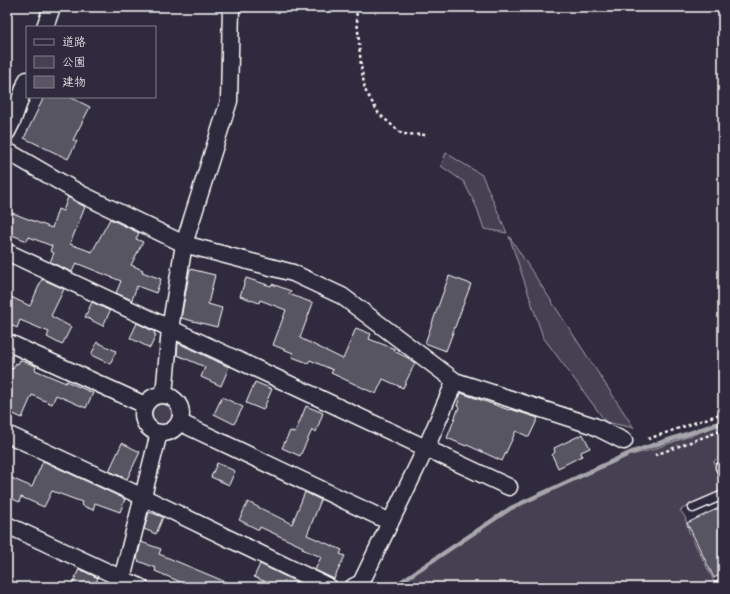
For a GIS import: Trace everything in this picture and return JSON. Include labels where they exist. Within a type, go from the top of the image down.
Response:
[{"type":"street","points":[[45,26],[52,7]]},
{"type":"street","points":[[164,395],[170,329],[184,244],[229,101],[231,7]]},
{"type":"street","points":[[7,132],[26,83]]},
{"type":"street","points":[[7,151],[81,194],[184,244],[293,273],[342,296],[455,381],[594,426],[624,441]]},
{"type":"street","points":[[7,252],[510,486]]},
{"type":"street","points":[[7,342],[145,405]]},
{"type":"street","points":[[353,587],[361,583],[426,448],[455,381]]},
{"type":"street","points":[[164,395],[170,397],[179,405],[181,411],[176,428],[171,431],[159,433],[153,431],[145,423],[143,411],[145,405],[153,397],[164,395]]},
{"type":"street","points":[[179,422],[390,522]]},
{"type":"street","points":[[121,583],[159,433]]},
{"type":"street","points":[[7,434],[143,497],[329,587]]},
{"type":"street","points":[[7,525],[121,583],[140,587]]},
{"type":"lane","points":[[693,508],[723,495]]},
{"type":"path","points":[[356,7],[361,66],[365,90],[379,114],[402,134],[427,135]]},
{"type":"path","points":[[648,439],[723,413]]},
{"type":"path","points":[[655,455],[723,430]]},
{"type":"green space","points":[[446,153],[482,175],[507,233],[484,229],[477,208],[464,182],[441,166]]},
{"type":"green space","points":[[509,236],[634,428],[606,422],[543,337]]},
{"type":"green space","points":[[162,402],[171,405],[174,414],[171,423],[162,426],[153,423],[150,414],[153,405]]},
{"type":"green space","points":[[723,424],[723,452],[720,453],[720,457],[714,461],[721,482],[719,492],[680,510],[685,517],[689,532],[717,587],[395,587],[511,509],[631,455],[651,450]]},
{"type":"building","points":[[44,98],[72,98],[90,107],[73,140],[77,141],[68,159],[24,138]]},
{"type":"building","points":[[68,197],[85,207],[70,244],[92,252],[110,219],[139,233],[136,239],[143,242],[131,265],[143,270],[142,272],[161,279],[156,293],[137,286],[132,300],[116,293],[121,281],[76,263],[72,272],[50,262],[54,253],[50,251],[52,246],[29,237],[27,241],[7,233],[7,211],[52,228],[58,209],[63,211]]},
{"type":"building","points":[[190,269],[215,275],[208,304],[222,308],[217,327],[181,318]]},
{"type":"building","points":[[449,276],[471,284],[446,351],[425,343]]},
{"type":"building","points":[[246,278],[271,286],[272,284],[291,291],[289,294],[313,303],[300,338],[343,359],[356,328],[371,334],[369,339],[395,349],[394,351],[408,358],[415,363],[403,388],[383,379],[376,394],[331,373],[333,370],[310,360],[308,363],[292,357],[293,353],[273,345],[286,310],[260,300],[259,303],[240,296]]},
{"type":"building","points":[[42,279],[64,289],[51,316],[71,327],[62,345],[47,337],[49,332],[20,320],[17,328],[7,323],[7,295],[30,306]]},
{"type":"building","points":[[92,302],[110,311],[103,326],[85,317]]},
{"type":"building","points":[[137,323],[155,332],[154,334],[156,335],[150,348],[130,338]]},
{"type":"building","points":[[97,342],[116,351],[110,364],[91,355]]},
{"type":"building","points":[[178,343],[229,367],[221,386],[201,377],[205,367],[177,355]]},
{"type":"building","points":[[20,360],[36,366],[35,370],[66,383],[66,381],[93,393],[86,408],[56,395],[52,404],[32,395],[22,418],[7,411],[7,367],[13,369],[16,363],[18,364]]},
{"type":"building","points":[[255,382],[272,389],[263,410],[246,403]]},
{"type":"building","points":[[461,393],[509,410],[510,409],[538,418],[529,437],[516,431],[502,461],[467,445],[466,446],[447,438],[459,407],[457,406]]},
{"type":"building","points":[[222,397],[243,407],[234,424],[214,414]]},
{"type":"building","points":[[306,406],[323,413],[316,432],[312,430],[300,456],[282,448],[290,431],[295,433]]},
{"type":"building","points":[[583,434],[590,448],[581,452],[582,456],[558,468],[552,455],[555,452],[554,448]]},
{"type":"building","points":[[122,443],[140,452],[127,479],[109,471]]},
{"type":"building","points":[[43,461],[125,499],[120,512],[95,503],[93,510],[81,505],[82,502],[52,491],[44,507],[21,497],[19,502],[7,496],[7,476],[32,487]]},
{"type":"building","points":[[217,463],[235,471],[229,485],[211,477]]},
{"type":"building","points":[[305,492],[321,500],[307,535],[342,550],[340,554],[345,556],[334,579],[315,570],[321,557],[302,549],[303,547],[260,527],[259,530],[239,520],[248,502],[292,524]]},
{"type":"building","points":[[723,506],[723,573],[714,578],[687,523]]},
{"type":"building","points":[[149,512],[163,517],[156,534],[144,529]]},
{"type":"building","points":[[141,542],[161,549],[159,554],[238,587],[192,587],[155,571],[156,568],[138,561],[139,560],[137,559]]},
{"type":"building","points":[[260,564],[307,587],[279,587],[254,577]]},
{"type":"building","points":[[79,569],[98,578],[94,587],[71,587]]},
{"type":"waterway","points":[[393,587],[511,508],[630,453],[723,422]]}]
